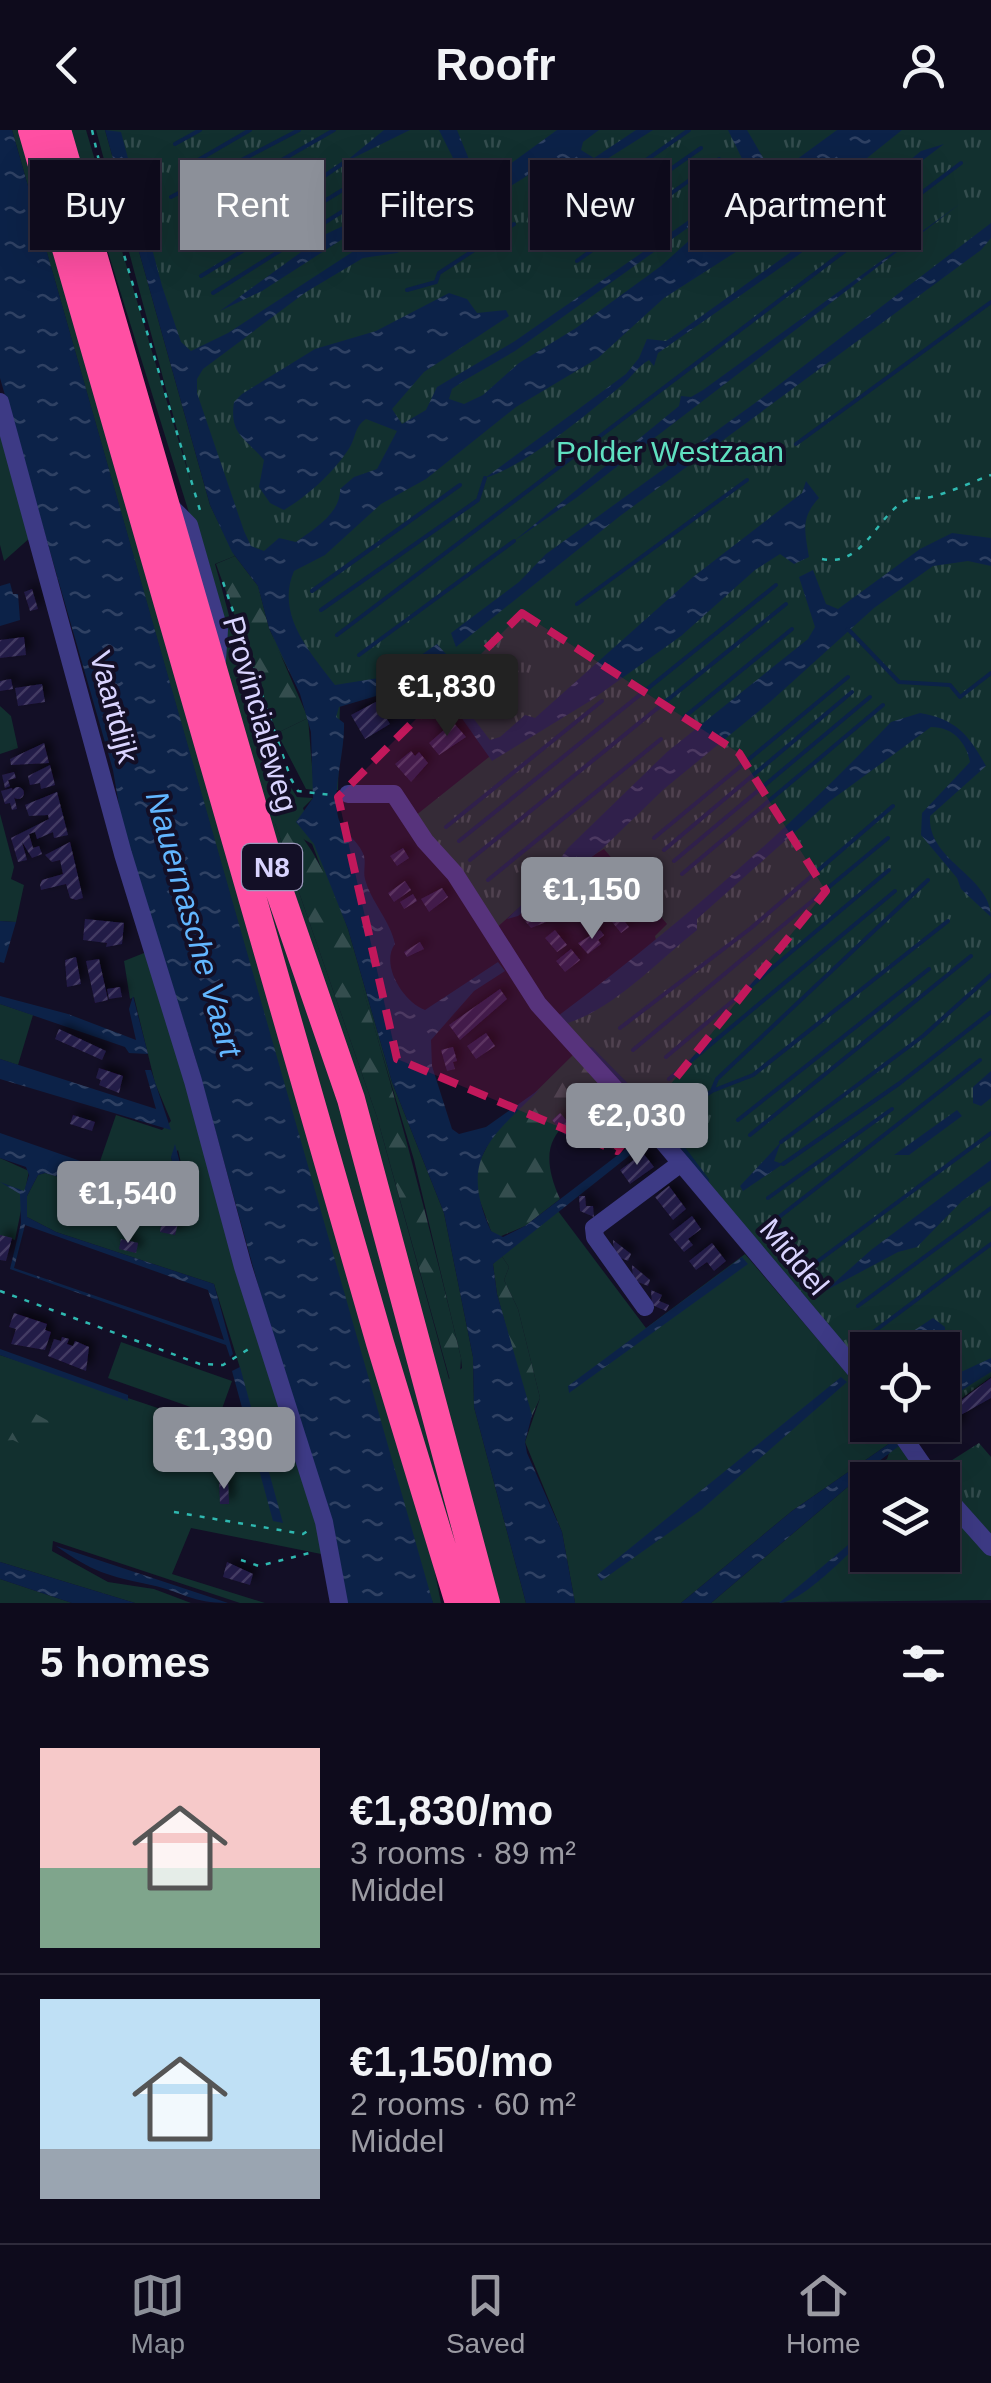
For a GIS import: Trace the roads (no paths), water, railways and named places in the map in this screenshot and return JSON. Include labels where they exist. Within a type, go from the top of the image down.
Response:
[{"type":"highway","name":"Provincialeweg","points":[[32,130],[369,1305],[459,1603]]},
{"type":"highway","name":"Provincialeweg","points":[[57,130],[266,852],[352,1099],[486,1603]]},
{"type":"street","name":"Vaartdijk","points":[[0,402],[123,854],[152,939],[264,1336],[324,1522],[339,1603]]},
{"type":"street","name":"Middel","points":[[348,794],[394,794],[425,841],[456,874],[538,1004],[681,1163],[850,1364]]},
{"type":"street","points":[[646,1307],[595,1237],[594,1228],[681,1163]]},
{"type":"street","points":[[960,1513],[991,1548]]},
{"type":"water","name":"Nauernasche Vaart","points":[[0,130],[12,130],[30,193],[30,250],[46,250],[433,1603],[346,1603],[195,1057],[123,829],[113,770],[0,378]]},
{"type":"water","points":[[105,130],[121,132],[128,160],[113,160]]},
{"type":"water","points":[[384,130],[410,130],[349,160]]},
{"type":"water","points":[[439,130],[457,130],[469,160],[454,160]]},
{"type":"water","points":[[557,130],[599,130],[583,142],[581,150],[594,158],[636,130],[653,130],[605,160],[530,160],[530,174],[510,186],[510,164]]},
{"type":"water","points":[[728,130],[747,130],[764,160],[743,160]]},
{"type":"water","points":[[837,130],[902,130],[865,160],[796,160]]},
{"type":"water","points":[[944,144],[921,162],[910,160],[921,151]]},
{"type":"water","points":[[690,219],[690,226],[670,241],[670,233]]},
{"type":"water","points":[[991,223],[991,238],[981,250],[620,516],[456,647],[451,633],[519,582],[546,554],[755,403]]},
{"type":"water","points":[[344,226],[344,238],[262,291],[220,311],[304,250],[324,250],[326,234]]},
{"type":"water","points":[[690,240],[690,250],[739,250],[664,298],[598,358],[516,407],[426,479],[381,504],[325,555],[294,571],[289,587],[292,618],[298,632],[335,685],[391,676],[437,644],[446,654],[439,666],[456,697],[449,700],[435,675],[424,670],[383,694],[339,707],[336,717],[344,723],[344,734],[337,806],[340,823],[364,856],[364,876],[395,944],[391,952],[392,972],[409,999],[425,1010],[498,962],[505,971],[474,991],[431,1040],[432,1066],[452,1129],[459,1134],[486,1127],[540,1089],[494,1136],[479,1167],[478,1185],[491,1231],[503,1237],[525,1226],[644,1135],[649,1140],[493,1264],[497,1294],[532,1415],[525,1442],[527,1453],[562,1532],[575,1603],[526,1603],[474,1407],[473,1357],[444,1213],[392,1082],[348,929],[314,844],[296,822],[313,798],[311,732],[300,694],[269,628],[258,586],[232,552],[210,505],[139,250],[152,250],[181,342],[191,351],[228,333],[355,250],[403,250],[363,258],[306,292],[203,369],[197,379],[197,393],[244,531],[251,546],[264,551],[279,538],[296,542],[325,520],[336,506],[340,489],[354,477],[377,469],[397,431],[366,419],[329,474],[284,510],[270,503],[259,487],[264,460],[245,441],[234,422],[234,402],[242,394],[315,349],[376,331],[449,293],[467,299],[477,313],[506,310],[509,316],[424,372],[392,409],[402,424],[426,410],[437,387],[515,341],[646,250],[657,250],[515,351],[452,389],[449,399],[464,404],[483,395],[519,363],[576,328],[661,266]]},
{"type":"water","points":[[793,250],[805,250],[658,353],[654,366],[649,360],[556,438],[485,478],[626,374],[647,339],[666,341]]},
{"type":"water","points":[[900,250],[576,498],[514,541],[679,406],[681,396],[691,397]]},
{"type":"water","points":[[806,481],[819,498],[806,519],[809,557],[794,564],[780,554],[755,570],[681,636],[590,701],[492,761],[456,710],[464,706],[490,740],[500,737],[525,715],[535,718],[693,577],[802,493]]},
{"type":"water","points":[[952,533],[991,538],[991,566],[968,561],[933,566],[874,608],[770,702],[664,789],[603,848],[518,916],[507,919],[541,886],[568,848],[667,752],[808,639],[815,627],[799,577],[813,570],[826,604],[838,609],[920,549]]},
{"type":"water","points":[[10,583],[13,594],[18,594],[20,620],[0,626],[0,586]]},
{"type":"water","points":[[920,713],[943,719],[960,730],[986,766],[930,816],[938,845],[981,890],[991,917],[961,889],[957,878],[921,835],[922,813],[970,762],[957,737],[931,727],[830,801],[697,919],[697,930],[620,995],[568,1023],[558,1016],[730,876],[891,722]]},
{"type":"water","points":[[0,921],[16,922],[4,963],[0,962]]},
{"type":"water","points":[[0,996],[68,1014],[136,1040],[129,1009],[133,996],[148,1054],[129,1053],[125,1047],[0,1004]]},
{"type":"water","points":[[0,1059],[156,1109],[145,1070],[151,1070],[171,1130],[0,1079]]},
{"type":"water","points":[[991,1071],[991,1098],[981,1106],[973,1103],[973,1087]]},
{"type":"water","points":[[957,1110],[962,1116],[909,1155],[894,1155]]},
{"type":"water","points":[[0,1133],[181,1196],[171,1157],[175,1144],[194,1217],[45,1173],[38,1175],[27,1196],[27,1217],[56,1232],[214,1284],[233,1354],[230,1357],[226,1345],[10,1269],[21,1223],[20,1194],[0,1182],[24,1191],[29,1175],[26,1167],[0,1158]],"holes":[[[25,1225],[208,1290],[224,1340],[14,1268]]]},
{"type":"water","points":[[781,1142],[774,1161],[783,1164],[743,1191],[740,1186]]},
{"type":"water","points":[[991,1160],[991,1180],[962,1201],[917,1247],[898,1252],[825,1291],[871,1250]]},
{"type":"water","points":[[742,1257],[748,1264],[569,1393],[568,1386]]},
{"type":"water","points":[[933,1318],[945,1327],[945,1332],[912,1332]]},
{"type":"water","points":[[0,1349],[128,1395],[128,1401],[0,1355]]},
{"type":"water","points":[[991,1358],[991,1372],[960,1391],[960,1371]]},
{"type":"water","points":[[240,1367],[283,1523],[273,1521],[232,1371]]},
{"type":"water","points":[[841,1377],[847,1382],[701,1510],[601,1581],[597,1575]]},
{"type":"water","points":[[892,1442],[899,1446],[878,1462],[863,1462]]},
{"type":"water","points":[[850,1471],[850,1485],[711,1603],[681,1603],[792,1511]]},
{"type":"water","points":[[850,1543],[850,1552],[825,1576],[800,1595],[779,1603]]},
{"type":"water","points":[[56,1546],[228,1603],[196,1599],[112,1576]]},
{"type":"water","points":[[0,1562],[135,1603],[72,1603],[0,1579]]},
{"type":"waterway","points":[[175,144],[200,130]]},
{"type":"waterway","points":[[198,160],[250,130]]},
{"type":"waterway","points":[[171,197],[299,130]]},
{"type":"waterway","points":[[282,160],[334,130]]},
{"type":"waterway","points":[[646,160],[689,130]]},
{"type":"waterway","points":[[670,170],[701,148]]},
{"type":"waterway","points":[[577,261],[719,159]]},
{"type":"waterway","points":[[324,176],[344,163]]},
{"type":"waterway","points":[[337,635],[961,163]]},
{"type":"waterway","points":[[201,276],[344,189]]},
{"type":"waterway","points":[[213,293],[344,210]]},
{"type":"waterway","points":[[407,290],[436,282],[439,273],[514,224]]},
{"type":"waterway","points":[[796,444],[991,302]]},
{"type":"waterway","points":[[321,610],[478,500],[485,478]]},
{"type":"waterway","points":[[577,604],[747,480]]},
{"type":"waterway","points":[[312,591],[460,485]]},
{"type":"waterway","points":[[359,655],[514,541]]},
{"type":"waterway","points":[[459,841],[776,585]]},
{"type":"waterway","points":[[470,860],[786,604]]},
{"type":"waterway","points":[[682,719],[792,629]]},
{"type":"waterway","points":[[848,629],[899,682],[950,685],[960,697],[991,673]]},
{"type":"waterway","points":[[654,838],[848,677]]},
{"type":"waterway","points":[[664,850],[852,692]]},
{"type":"waterway","points":[[674,861],[870,697]]},
{"type":"waterway","points":[[446,827],[602,701]]},
{"type":"waterway","points":[[682,874],[883,705]]},
{"type":"waterway","points":[[488,880],[661,739]]},
{"type":"waterway","points":[[620,1028],[751,928],[893,806]]},
{"type":"waterway","points":[[633,1050],[888,838]]},
{"type":"waterway","points":[[666,1057],[889,870]]},
{"type":"waterway","points":[[928,880],[717,1079],[712,1091],[753,1075],[948,921]]},
{"type":"waterway","points":[[669,1079],[895,891]]},
{"type":"waterway","points":[[750,1135],[971,956]]},
{"type":"waterway","points":[[738,1120],[929,969]]},
{"type":"waterway","points":[[781,1142],[923,1036],[991,975]]},
{"type":"waterway","points":[[783,1164],[900,1083],[991,1012]]},
{"type":"waterway","points":[[591,1049],[665,1124],[707,1180]]},
{"type":"waterway","points":[[774,1221],[980,1060]]},
{"type":"waterway","points":[[686,1108],[712,1091]]},
{"type":"waterway","points":[[768,1198],[892,1109]]},
{"type":"waterway","points":[[814,1264],[991,1133]]},
{"type":"waterway","points":[[858,1306],[991,1208]]},
{"type":"waterway","points":[[873,1332],[991,1244]]},
{"type":"park label","name":"Polder Westzaan","points":[[670,452]]}]
